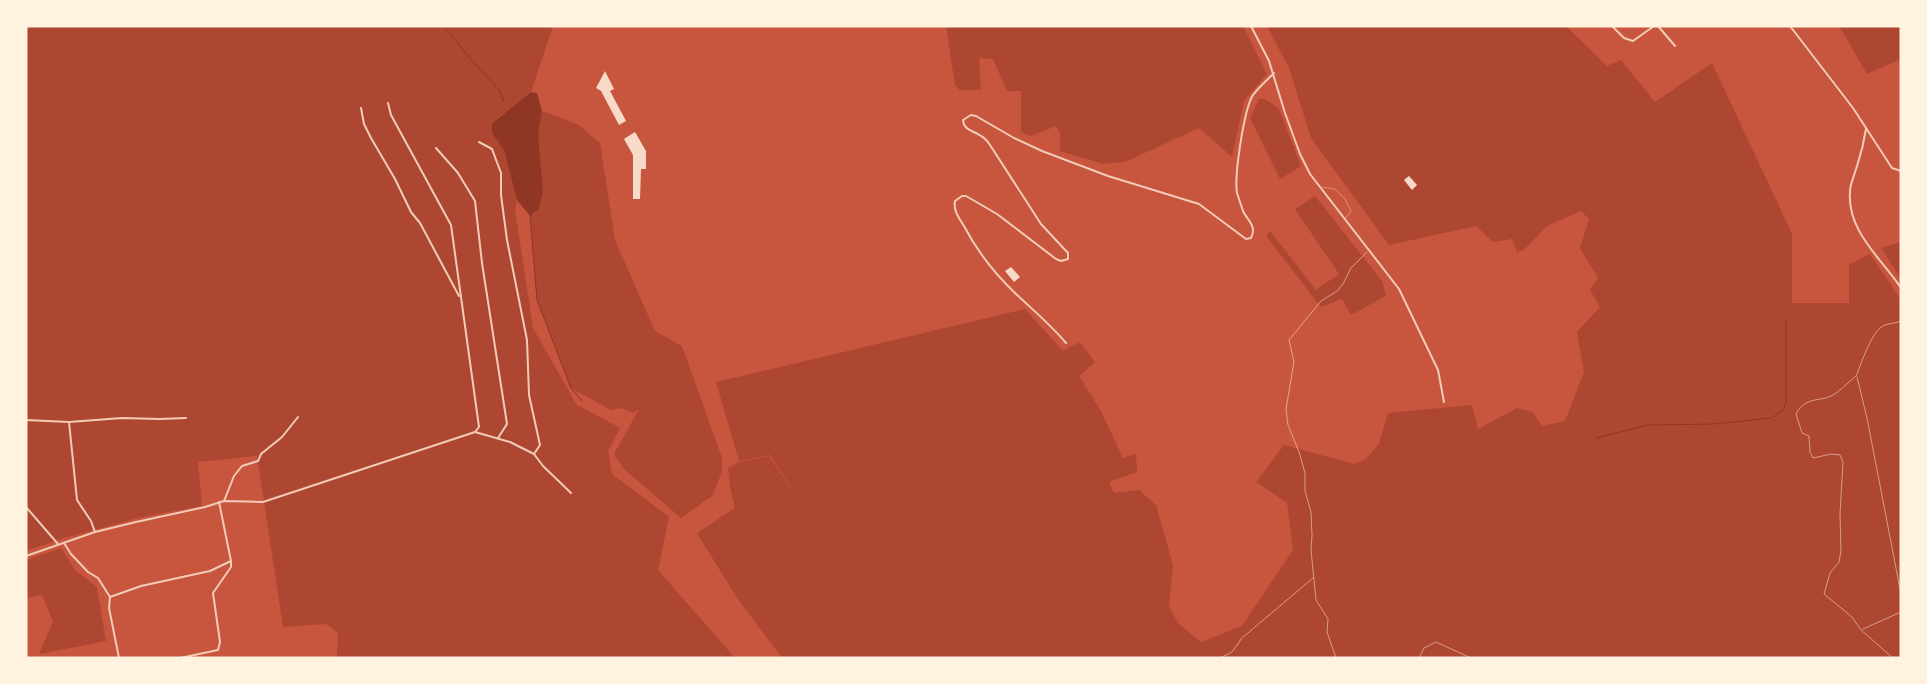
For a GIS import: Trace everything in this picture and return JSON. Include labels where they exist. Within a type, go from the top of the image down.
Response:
[{"type":"street","points":[[1252,26],[1274,73],[1285,113],[1300,154],[1310,174],[1370,249],[1399,289],[1438,370],[1444,402]]},
{"type":"street","points":[[1612,26],[1624,38],[1633,41],[1654,26]]},
{"type":"street","points":[[1658,26],[1675,46]]},
{"type":"street","points":[[1790,26],[1866,129],[1892,168],[1901,171]]},
{"type":"street","points":[[1066,343],[1048,323],[1004,282],[979,251],[958,215],[955,201],[962,196],[966,196],[997,214],[1056,259],[1061,261],[1068,259],[1068,253],[1041,224],[990,145],[982,136],[966,129],[964,120],[971,114],[1042,151],[1108,176],[1199,204],[1246,239],[1251,238],[1254,232],[1253,226],[1244,212],[1240,201],[1237,190],[1236,171],[1247,109],[1253,96],[1274,73]]},
{"type":"street","points":[[26,556],[96,532],[224,501],[262,502],[475,432],[479,427],[451,225],[391,115],[388,103]]},
{"type":"street","points":[[361,108],[364,124],[371,138],[392,172],[410,212],[420,223],[461,299]]},
{"type":"street","points":[[1866,129],[1850,190],[1850,206],[1857,226],[1873,254],[1901,288]]},
{"type":"street","points":[[479,142],[492,149],[502,179],[501,195],[507,240],[527,340],[529,395],[540,445],[534,454]]},
{"type":"street","points":[[436,148],[458,173],[475,201],[482,263],[507,424],[498,438]]},
{"type":"street","points":[[224,501],[234,476],[242,466],[258,461],[261,454],[282,438],[298,417]]},
{"type":"street","points":[[26,420],[69,422],[122,418],[186,418]]},
{"type":"street","points":[[69,422],[77,500],[96,532]]},
{"type":"street","points":[[475,432],[484,436],[498,438],[534,454],[543,466],[571,492]]},
{"type":"street","points":[[180,658],[218,650],[220,642],[213,593],[230,567],[231,561],[220,502]]},
{"type":"street","points":[[26,507],[58,544]]},
{"type":"street","points":[[64,543],[71,554],[88,572],[98,578],[110,597],[109,608],[119,658]]},
{"type":"street","points":[[110,597],[141,586],[210,571],[231,561]]},
{"type":"lane","points":[[1320,187],[1335,189],[1345,199],[1351,211],[1345,219]]},
{"type":"path","points":[[1336,658],[1327,632],[1328,618],[1316,600],[1311,550],[1311,512],[1306,490],[1305,473],[1288,425],[1286,409],[1294,362],[1290,340],[1321,301],[1337,292],[1351,268],[1370,249]]},
{"type":"path","points":[[1893,658],[1861,630],[1852,617],[1824,594],[1830,573],[1839,562],[1841,551],[1840,514],[1843,462],[1840,455],[1831,454],[1813,458],[1810,452],[1809,436],[1802,433],[1797,423],[1796,414],[1799,408],[1812,399],[1826,398],[1835,394],[1857,376],[1863,359],[1878,331],[1886,325],[1901,322]]},
{"type":"path","points":[[1857,376],[1901,594]]},
{"type":"path","points":[[1220,658],[1232,652],[1242,638],[1314,578]]},
{"type":"path","points":[[1861,630],[1901,612]]},
{"type":"path","points":[[1419,658],[1424,648],[1436,642],[1471,658]]},
{"type":"shaded area","points":[[26,26],[553,26],[531,92],[492,122],[492,133],[504,150],[517,200],[515,210],[533,328],[576,404],[620,428],[608,451],[612,474],[669,517],[658,570],[735,658],[337,658],[338,633],[326,624],[283,627],[257,456],[198,462],[202,506],[142,517],[64,538],[26,551]]},
{"type":"shaded area","points":[[946,26],[1243,26],[1267,74],[1244,101],[1232,157],[1199,128],[1125,162],[1103,164],[1060,151],[1060,133],[1056,126],[1031,136],[1021,132],[1021,91],[1007,91],[993,59],[979,58],[981,90],[960,90],[955,85]]},
{"type":"shaded area","points":[[1267,26],[1566,26],[1607,66],[1621,60],[1655,102],[1712,63],[1792,234],[1792,303],[1849,303],[1849,265],[1870,254],[1901,300],[1901,658],[782,658],[737,598],[697,533],[735,508],[728,468],[739,462],[769,456],[802,504],[770,455],[739,461],[716,382],[1025,309],[1063,351],[1080,342],[1095,362],[1079,376],[1101,411],[1123,458],[1136,454],[1137,472],[1109,482],[1114,493],[1139,490],[1156,505],[1173,565],[1169,606],[1178,623],[1201,642],[1242,626],[1293,550],[1287,503],[1256,482],[1284,445],[1354,464],[1366,459],[1379,444],[1388,413],[1472,405],[1478,429],[1517,408],[1533,412],[1542,426],[1565,421],[1584,372],[1577,332],[1600,307],[1590,290],[1598,278],[1580,248],[1589,219],[1581,211],[1547,226],[1524,250],[1517,252],[1512,239],[1493,242],[1476,226],[1389,245],[1311,138],[1289,68]]},
{"type":"shaded area","points":[[1839,26],[1899,26],[1901,28],[1901,59],[1867,74]]},
{"type":"shaded area","points":[[531,92],[537,93],[542,111],[538,134],[543,191],[539,209],[530,216],[517,200],[504,150],[492,133],[492,123]]},
{"type":"shaded area","points":[[1259,99],[1265,99],[1279,109],[1301,166],[1280,179],[1250,118]]},
{"type":"shaded area","points":[[542,111],[579,125],[600,143],[615,240],[655,331],[682,346],[722,458],[722,472],[712,496],[681,518],[624,469],[614,454],[639,409],[633,413],[621,408],[611,410],[571,388],[537,300],[530,216],[539,209],[543,191],[538,134]]},
{"type":"shaded area","points":[[1315,196],[1382,281],[1386,296],[1351,315],[1342,299],[1321,307],[1266,236],[1270,231],[1316,290],[1339,274],[1295,209]]},
{"type":"shaded area","points":[[1901,242],[1901,279],[1881,248]]},
{"type":"shaded area","points":[[61,548],[76,571],[97,587],[106,641],[39,654],[53,621],[42,595],[26,598],[26,560]]},
{"type":"building","points":[[605,71],[614,89],[610,91],[626,121],[619,125],[601,91],[596,88]]},
{"type":"building","points":[[635,132],[646,151],[646,169],[641,169],[640,199],[633,199],[633,155],[624,139]]},
{"type":"building","points":[[1409,176],[1417,185],[1412,190],[1404,180]]},
{"type":"building","points":[[1011,267],[1020,277],[1014,282],[1005,271]]},
{"type":"waterway","points":[[444,26],[500,91],[504,102]]},
{"type":"waterway","points":[[530,215],[537,300],[571,388],[582,401]]},
{"type":"waterway","points":[[1596,438],[1648,425],[1714,424],[1771,418],[1783,411],[1786,402],[1786,319]]}]
